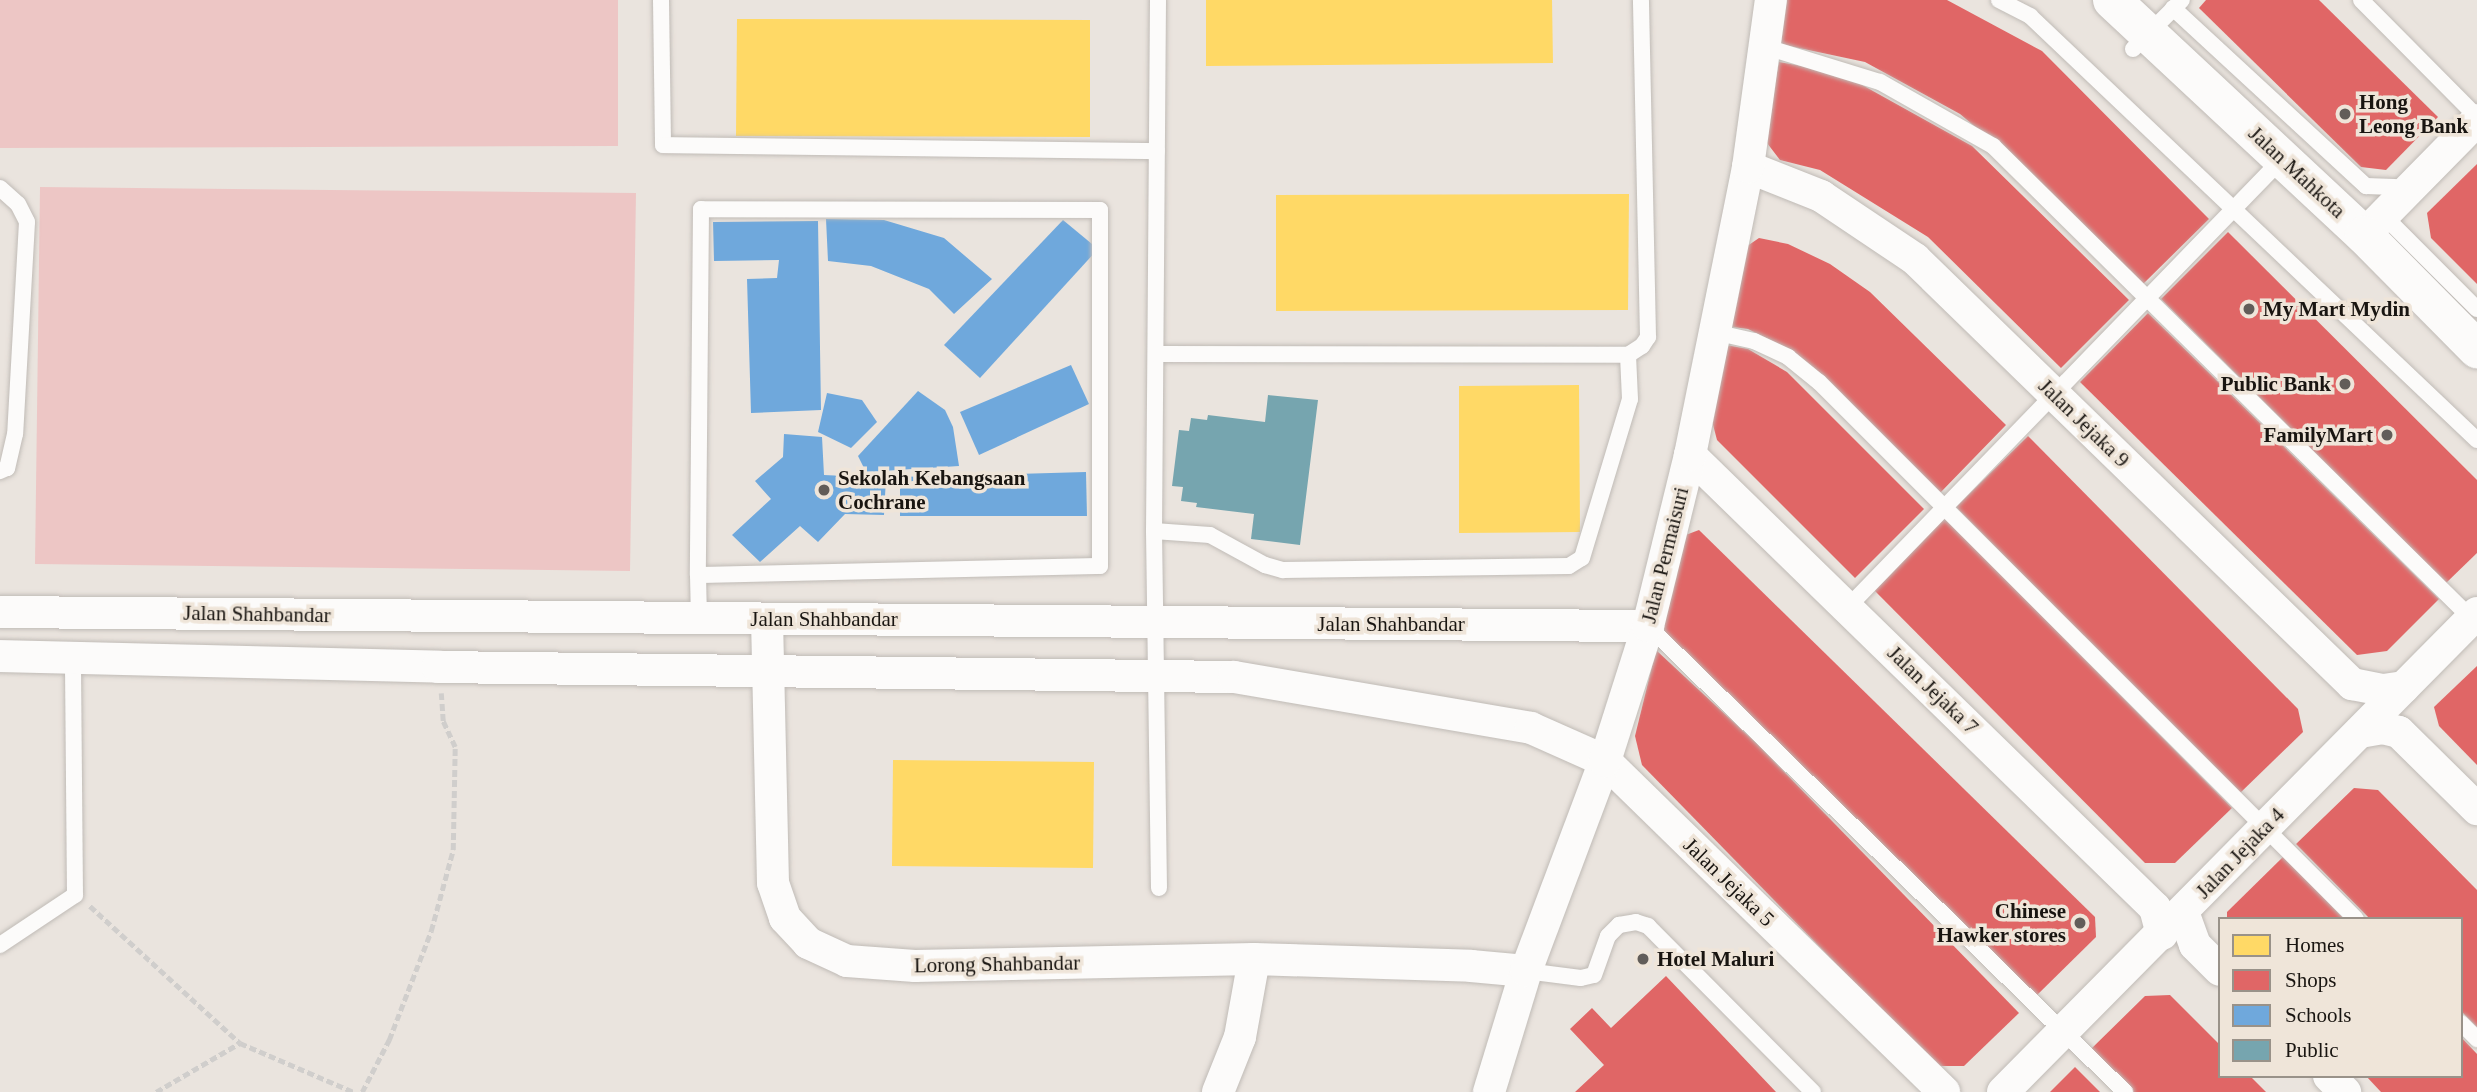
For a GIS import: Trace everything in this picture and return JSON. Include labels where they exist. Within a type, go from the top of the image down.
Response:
[{"type":"street","name":"Jalan Permaisuri","points":[[1489,1092],[1526,971],[1605,761],[1648,626],[1690,455],[1748,167],[1771,0]]},
{"type":"street","name":"Jalan Mahkota","points":[[2112,0],[2159,23],[2283,158],[2383,215],[2477,349]]},
{"type":"street","points":[[2383,215],[2475,127]]},
{"type":"street","name":"Jalan Jejaka 9","points":[[1748,167],[1821,196],[1915,259],[2352,684],[2383,690],[2404,687]]},
{"type":"street","name":"Jalan Jejaka 7","points":[[1690,455],[2218,968]]},
{"type":"street","name":"Jalan Shahbandar","points":[[0,612],[1648,626]]},
{"type":"street","name":"Lorong Shahbandar","points":[[767,619],[773,883],[785,918],[808,943],[847,961],[915,966],[1254,959],[1471,966],[1526,971]]},
{"type":"street","name":"Jalan Jejaka 4","points":[[2003,1092],[2264,827],[2475,619]]},
{"type":"street","points":[[0,656],[438,667],[1234,677],[1531,728],[1605,761]]},
{"type":"street","points":[[2360,732],[2382,728],[2399,732],[2477,809]]},
{"type":"street","name":"Jalan Jejaka 5","points":[[1605,761],[1944,1092]]},
{"type":"street","points":[[1220,1091],[1240,1037],[1254,959]]},
{"type":"street","points":[[2331,1078],[2345,1092]]},
{"type":"lane","points":[[661,0],[663,145],[1157,151]]},
{"type":"lane","points":[[1158,0],[1154,531],[1158,888]]},
{"type":"lane","points":[[1156,354],[1628,355],[1642,346],[1648,337],[1641,0]]},
{"type":"lane","points":[[1999,0],[2030,16],[2232,211],[2477,440]]},
{"type":"lane","points":[[2361,0],[2475,127]]},
{"type":"lane","points":[[2159,23],[2366,186],[2394,187],[2383,215],[2477,309]]},
{"type":"lane","points":[[1766,47],[1880,82],[1993,146],[2146,300],[2475,619]]},
{"type":"lane","points":[[1848,607],[2283,158]]},
{"type":"lane","points":[[0,188],[18,204],[27,222],[15,434],[8,468],[0,471]]},
{"type":"lane","points":[[698,575],[1100,566],[1100,210],[701,209],[698,575],[699,618]]},
{"type":"lane","points":[[1714,332],[1754,341],[1788,357],[1819,383],[2354,917]]},
{"type":"lane","points":[[1154,531],[1210,536],[1265,565],[1283,570],[1569,566],[1581,558],[1630,399],[1628,355]]},
{"type":"lane","points":[[1648,626],[2125,1092]]},
{"type":"lane","points":[[0,945],[75,895],[73,657]]},
{"type":"lane","points":[[1526,971],[1581,978],[1594,975],[1608,936],[1619,925],[1636,922],[1648,926],[1813,1092]]},
{"type":"lane","points":[[2463,1025],[2477,1039]]},
{"type":"path","points":[[362,1092],[388,1040],[426,943],[453,849],[455,747],[443,721],[438,667]]},
{"type":"path","points":[[75,895],[133,943],[240,1043],[354,1092]]},
{"type":"path","points":[[156,1092],[240,1043]]},
{"type":"shaded area","points":[[0,0],[618,0],[618,146],[0,148]]},
{"type":"shaded area","points":[[40,187],[636,193],[630,571],[35,564]]},
{"type":"building: Homes","points":[[1206,0],[1552,0],[1553,63],[1206,66]]},
{"type":"building: Homes","points":[[737,19],[1090,20],[1090,137],[736,136]]},
{"type":"building: Homes","points":[[1629,194],[1628,310],[1276,311],[1276,195]]},
{"type":"building: Homes","points":[[1579,385],[1580,532],[1459,533],[1459,386]]},
{"type":"building: Homes","points":[[893,760],[1094,762],[1093,868],[892,866]]},
{"type":"building: Shops","points":[[1782,0],[1947,0],[2042,51],[2209,219],[2141,286],[2029,172],[1960,114],[1865,62],[1780,44]]},
{"type":"building: Shops","points":[[2206,0],[2319,0],[2438,117],[2386,170],[2361,167],[2199,8]]},
{"type":"building: Shops","points":[[1779,62],[1819,69],[1855,81],[1972,146],[2129,300],[2061,368],[1928,237],[1820,170],[1780,160],[1764,139]]},
{"type":"building: Shops","points":[[2477,164],[2477,284],[2431,238],[2427,213]]},
{"type":"building: Shops","points":[[2228,232],[2477,480],[2477,553],[2446,583],[2161,299]]},
{"type":"building: Shops","points":[[1759,238],[1788,244],[1830,264],[1870,292],[2006,425],[1940,493],[1780,345],[1748,329],[1725,326],[1740,251]]},
{"type":"building: Shops","points":[[2148,313],[2439,599],[2387,651],[2357,655],[2080,382]]},
{"type":"building: Shops","points":[[1726,345],[1748,349],[1787,372],[1924,509],[1855,578],[1717,440],[1711,417]]},
{"type":"building: Shops","points":[[2028,436],[2298,709],[2303,732],[2239,794],[1956,507]]},
{"type":"building: Shops","points":[[1945,518],[2232,808],[2175,863],[2145,863],[1873,589]]},
{"type":"building: Shops","points":[[1699,530],[2095,917],[2096,937],[2034,998],[1654,623],[1675,539]]},
{"type":"building: Shops","points":[[1656,650],[1756,743],[2019,1013],[1964,1066],[1936,1066],[1642,765],[1635,736]]},
{"type":"building: Shops","points":[[2477,666],[2477,765],[2439,726],[2434,707]]},
{"type":"building: Shops","points":[[2354,788],[2378,790],[2477,890],[2477,1027],[2463,1013],[2463,917],[2368,917],[2296,844]]},
{"type":"building: Shops","points":[[2284,856],[2342,917],[2227,917],[2227,912]]},
{"type":"building: Shops","points":[[1666,976],[1776,1092],[1575,1092],[1604,1065],[1570,1029],[1592,1008],[1611,1028]]},
{"type":"building: Shops","points":[[2170,995],[2218,1043],[2218,1078],[2252,1078],[2266,1092],[2132,1092],[2090,1050],[2145,996]]},
{"type":"building: Shops","points":[[2463,1039],[2477,1054],[2477,1092],[2381,1092],[2368,1078],[2463,1078]]},
{"type":"building: Shops","points":[[2075,1067],[2100,1092],[2050,1092]]},
{"type":"building: Schools","points":[[826,219],[884,220],[944,238],[992,279],[954,314],[929,289],[871,266],[828,261]]},
{"type":"building: Schools","points":[[1063,220],[1098,249],[980,378],[944,345]]},
{"type":"building: Schools","points":[[818,221],[821,410],[751,413],[747,279],[777,278],[779,260],[714,261],[713,222]]},
{"type":"building: Schools","points":[[1071,365],[1089,404],[979,455],[960,412]]},
{"type":"building: Schools","points":[[918,391],[945,410],[953,427],[959,466],[866,472],[858,456]]},
{"type":"building: Schools","points":[[827,393],[862,400],[877,422],[851,448],[818,432]]},
{"type":"building: Schools","name":"Sekolah Kebangsaan Cochrane","points":[[784,434],[822,437],[824,475],[886,478],[884,515],[845,514],[818,542],[800,526],[760,562],[732,535],[771,499],[755,481],[783,457]]},
{"type":"building: Schools","points":[[1086,472],[1087,516],[900,516],[900,477]]},
{"type":"building: Public","points":[[1268,395],[1318,400],[1300,545],[1251,539],[1254,514],[1196,507],[1197,503],[1181,501],[1183,487],[1172,486],[1179,430],[1189,431],[1191,418],[1207,420],[1208,415],[1265,422]]},
{"type":"place","name":"Hong Leong Bank","points":[[2345,114]]},
{"type":"place","name":"My Mart Mydin","points":[[2249,309]]},
{"type":"place","name":"Public Bank","points":[[2345,384]]},
{"type":"place","name":"FamilyMart","points":[[2387,435]]},
{"type":"place","name":"Sekolah Kebangsaan Cochrane","points":[[824,490]]},
{"type":"place","name":"Chinese Hawker stores","points":[[2080,923]]},
{"type":"place","name":"Hotel Maluri","points":[[1643,959]]}]
